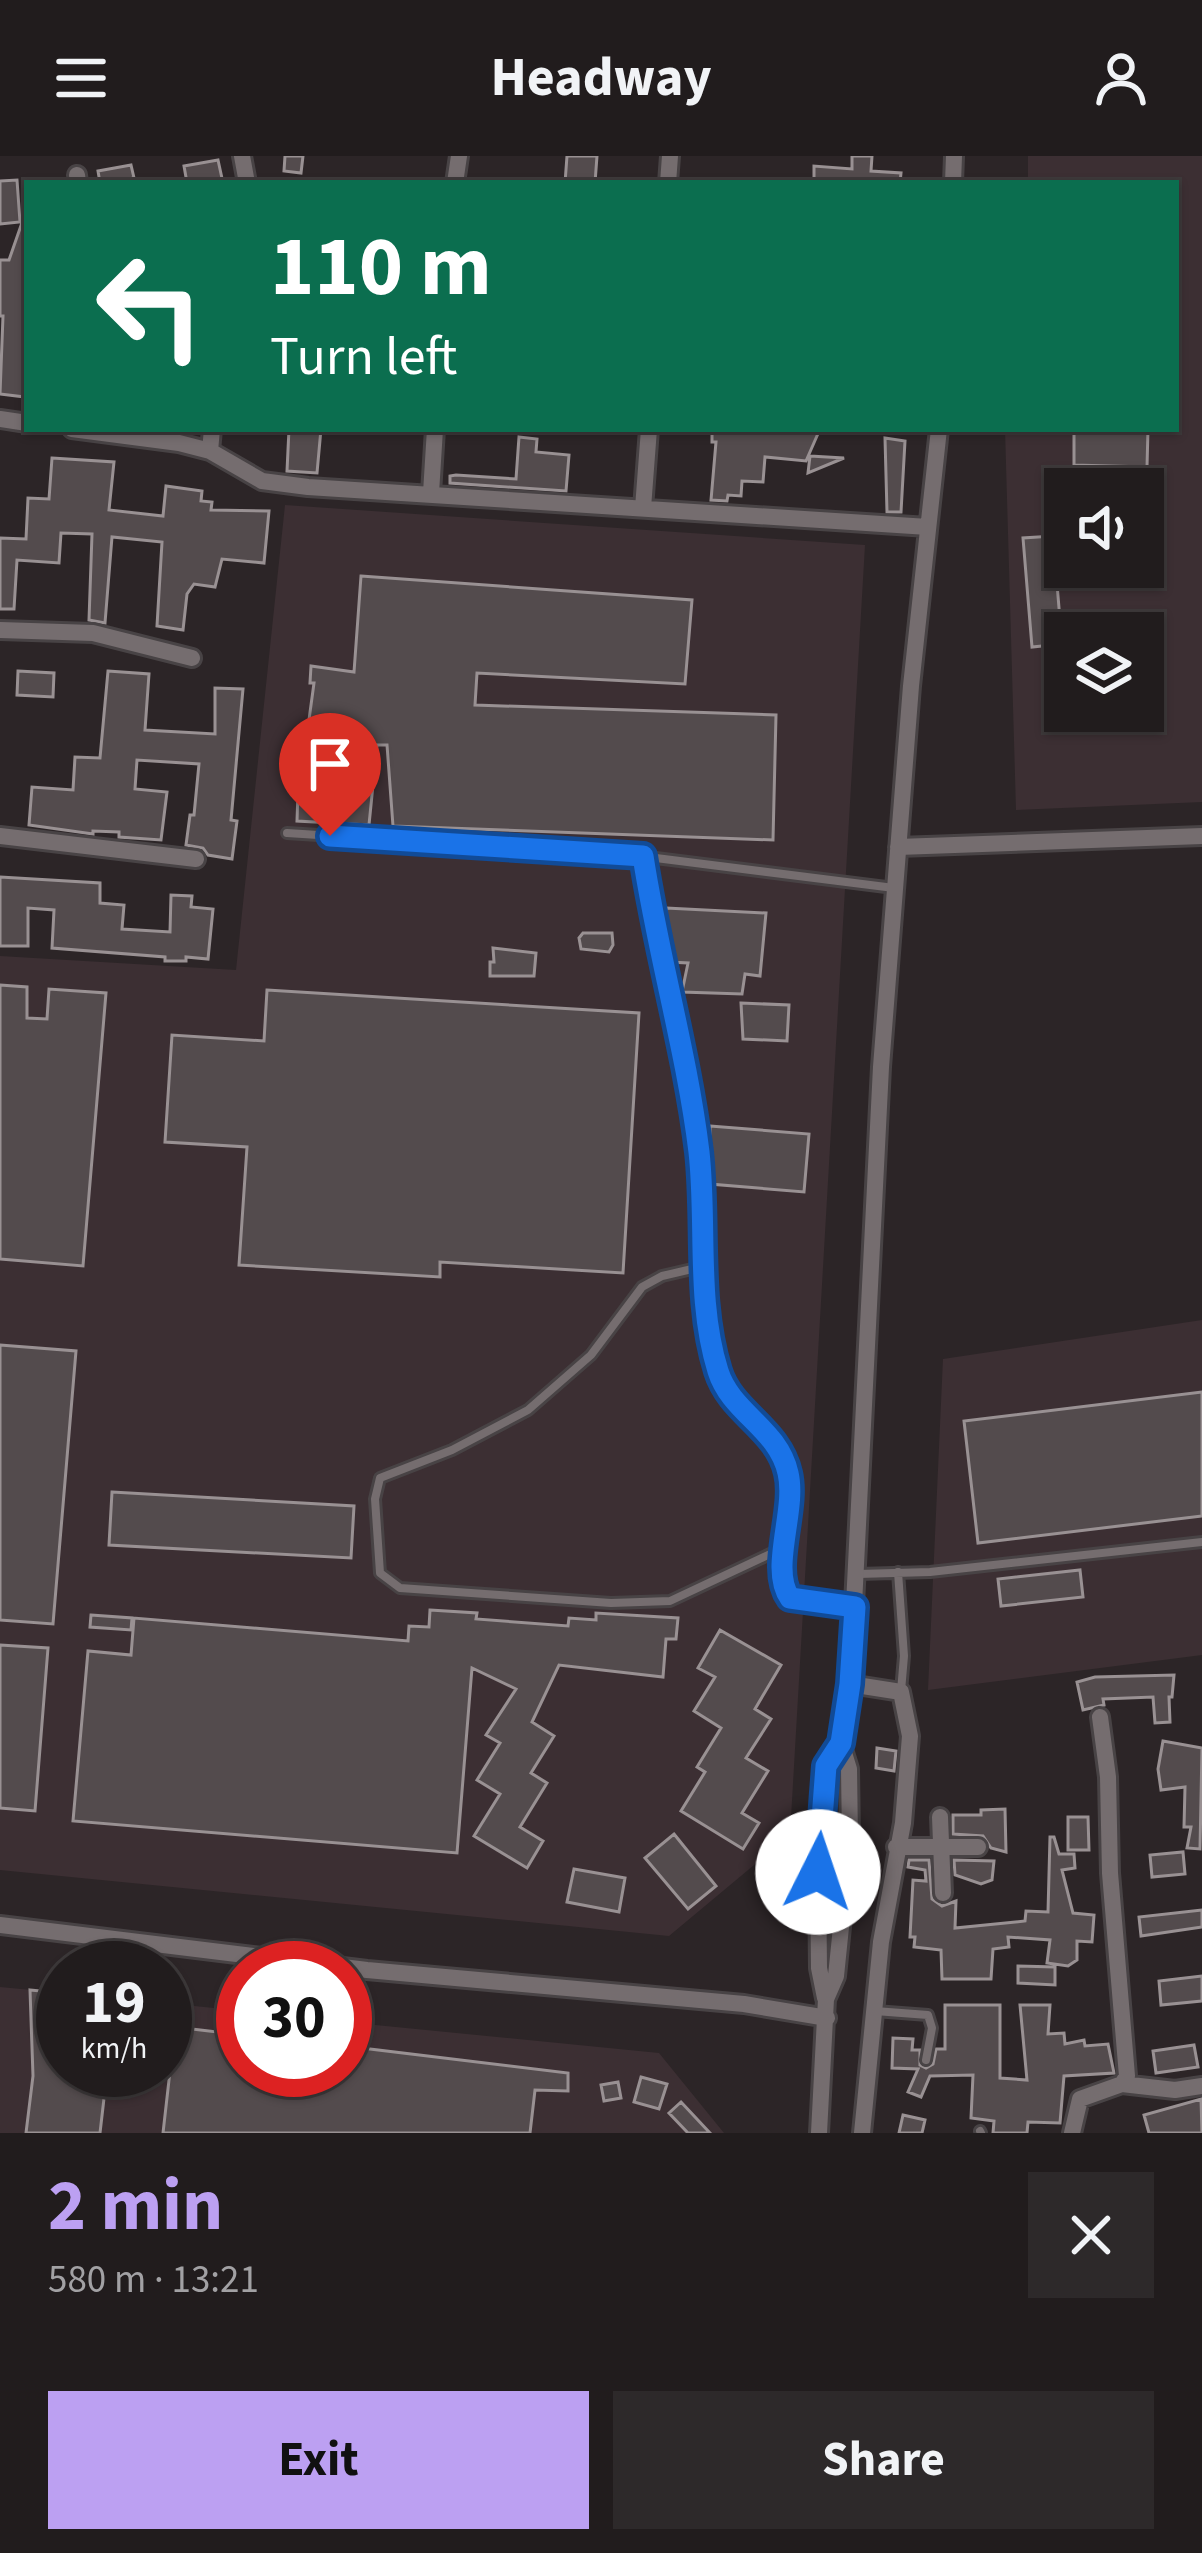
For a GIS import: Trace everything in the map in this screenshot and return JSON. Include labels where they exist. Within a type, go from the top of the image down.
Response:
[{"type":"street","points":[[96,432],[209,451],[262,481],[928,527]]},
{"type":"street","points":[[209,451],[212,432]]},
{"type":"street","points":[[430,493],[435,432]]},
{"type":"street","points":[[643,508],[649,432]]},
{"type":"street","points":[[819,2133],[826,2008],[819,1968],[818,1872],[826,1766],[841,1743],[850,1684],[881,1067],[939,432]]},
{"type":"street","points":[[0,630],[93,632],[191,658]]},
{"type":"street","points":[[0,836],[196,860]]},
{"type":"street","points":[[898,847],[1202,836]]},
{"type":"street","points":[[850,1684],[901,1692],[910,1736],[862,2133]]},
{"type":"street","points":[[1100,1717],[1108,1777],[1110,1874],[1126,2076],[1122,2084]]},
{"type":"street","points":[[826,2008],[836,1976],[850,1839],[849,1768],[841,1743]]},
{"type":"street","points":[[940,1817],[944,1894]]},
{"type":"street","points":[[896,1846],[979,1847]]},
{"type":"street","points":[[0,1925],[367,1970],[826,2008]]},
{"type":"street","points":[[1072,2133],[1080,2099],[1122,2084],[1175,2090],[1202,2086]]},
{"type":"lane","points":[[286,833],[643,856],[895,888]]},
{"type":"lane","points":[[643,856],[656,945],[672,1004],[699,1153],[717,1369],[729,1398],[783,1451],[793,1493],[782,1571],[784,1590],[790,1598],[855,1607]]},
{"type":"lane","points":[[705,1266],[662,1276],[642,1287],[591,1355],[529,1410],[452,1450],[380,1478],[375,1499],[380,1573],[400,1588],[611,1603],[670,1601],[785,1547]]},
{"type":"lane","points":[[857,1574],[1202,1542]]},
{"type":"lane","points":[[898,1572],[904,1656],[901,1692]]},
{"type":"lane","points":[[875,2011],[928,2015],[932,2028],[926,2060]]},
{"type":"shaded area","points":[[1028,156],[1202,156],[1202,802],[1016,810],[1005,432],[1179,432],[1179,180],[1028,180]]},
{"type":"shaded area","points":[[285,505],[865,545],[790,1835],[669,1936],[0,1870],[0,956],[236,970]]},
{"type":"shaded area","points":[[1202,1320],[1202,1655],[928,1690],[943,1359]]},
{"type":"shaded area","points":[[0,1987],[36,1990],[36,2097],[192,2097],[192,2006],[216,2008],[216,2097],[372,2097],[372,2025],[659,2053],[724,2133],[0,2133]]},
{"type":"building","points":[[285,156],[303,156],[301,173],[284,171]]},
{"type":"building","points":[[567,156],[597,156],[595,180],[565,180]]},
{"type":"building","points":[[852,156],[872,156],[871,171],[901,173],[900,180],[814,180],[814,166],[852,169]]},
{"type":"building","points":[[218,160],[222,180],[186,180],[184,166]]},
{"type":"building","points":[[131,165],[134,178],[100,180],[98,171]]},
{"type":"building","points":[[17,180],[20,222],[0,224],[0,181]]},
{"type":"building","points":[[24,217],[24,397],[0,394],[0,260],[9,260]]},
{"type":"building","points":[[289,432],[321,432],[317,473],[287,471]]},
{"type":"building","points":[[712,432],[819,432],[806,461],[765,457],[763,482],[742,481],[741,496],[728,495],[727,501],[711,500],[716,442],[712,442]]},
{"type":"building","points":[[1074,432],[1148,432],[1147,467],[1074,465]]},
{"type":"building","points":[[519,437],[537,439],[536,452],[569,455],[566,491],[450,483],[450,476],[456,475],[516,479]]},
{"type":"building","points":[[885,438],[905,441],[901,512],[887,512]]},
{"type":"building","points":[[810,456],[844,458],[808,473]]},
{"type":"building","points":[[52,458],[114,462],[109,510],[163,516],[166,486],[202,491],[201,501],[212,502],[211,510],[269,511],[264,563],[222,559],[215,587],[194,584],[187,594],[183,630],[157,626],[162,542],[112,537],[105,623],[89,620],[92,534],[61,533],[59,563],[17,560],[14,609],[0,609],[0,538],[26,539],[28,498],[49,499]]},
{"type":"building","points":[[1044,537],[1044,588],[1057,588],[1059,612],[1044,612],[1044,646],[1032,647],[1023,538]]},
{"type":"building","points":[[361,576],[692,600],[685,684],[477,673],[475,705],[776,715],[773,840],[393,826],[387,745],[377,745],[369,825],[297,821],[299,764],[303,764],[314,683],[310,683],[311,666],[354,672]]},
{"type":"building","points":[[18,671],[54,673],[53,697],[17,695]]},
{"type":"building","points":[[108,671],[149,674],[145,730],[215,734],[215,688],[243,689],[232,859],[186,845],[199,764],[137,760],[135,789],[167,792],[161,840],[29,825],[32,787],[73,790],[75,757],[100,758]]},
{"type":"building","points":[[0,877],[100,883],[100,903],[124,905],[122,929],[170,932],[171,895],[192,896],[191,907],[213,909],[208,959],[165,961],[165,957],[52,948],[54,910],[28,908],[28,946],[0,946]]},
{"type":"building","points":[[666,908],[766,913],[760,976],[745,974],[742,994],[682,992],[688,963],[669,962]]},
{"type":"building","points":[[583,933],[612,933],[613,945],[609,952],[581,949]]},
{"type":"building","points":[[493,948],[536,953],[534,976],[490,976]]},
{"type":"building","points":[[0,985],[27,987],[27,1018],[47,1019],[49,989],[106,993],[83,1266],[0,1259]]},
{"type":"building","points":[[267,990],[639,1013],[623,1273],[440,1262],[440,1277],[239,1265],[247,1147],[165,1142],[172,1035],[264,1041]]},
{"type":"building","points":[[741,1003],[789,1005],[787,1041],[743,1039]]},
{"type":"building","points":[[710,1126],[809,1134],[804,1192],[710,1184]]},
{"type":"building","points":[[0,1345],[76,1351],[53,1624],[0,1620]]},
{"type":"building","points":[[1202,1392],[1202,1516],[978,1543],[964,1421]]},
{"type":"building","points":[[112,1492],[354,1506],[351,1558],[109,1545]]},
{"type":"building","points":[[1080,1570],[1083,1597],[1001,1606],[998,1579]]},
{"type":"building","points":[[430,1610],[477,1613],[476,1619],[568,1626],[569,1618],[596,1620],[596,1613],[678,1618],[676,1639],[666,1639],[663,1677],[559,1665],[532,1722],[554,1736],[531,1773],[547,1783],[520,1827],[543,1841],[527,1868],[474,1836],[500,1794],[477,1780],[500,1743],[486,1735],[516,1689],[472,1668],[457,1853],[73,1821],[88,1651],[131,1655],[134,1618],[408,1641],[409,1626],[429,1627]]},
{"type":"building","points":[[91,1615],[132,1618],[131,1630],[90,1627]]},
{"type":"building","points":[[720,1630],[781,1665],[755,1709],[771,1719],[746,1758],[768,1771],[742,1813],[759,1823],[743,1849],[681,1811],[705,1772],[697,1767],[721,1728],[694,1711],[715,1677],[698,1668]]},
{"type":"building","points":[[0,1645],[48,1648],[35,1811],[0,1808]]},
{"type":"building","points":[[1174,1675],[1170,1722],[1155,1723],[1153,1697],[1103,1699],[1104,1705],[1083,1710],[1077,1682],[1095,1677]]},
{"type":"building","points":[[1163,1741],[1202,1748],[1200,1849],[1187,1848],[1191,1827],[1184,1827],[1185,1787],[1161,1790],[1158,1769]]},
{"type":"building","points":[[877,1748],[896,1751],[894,1771],[876,1768]]},
{"type":"building","points":[[1005,1809],[1006,1852],[991,1848],[983,1836],[953,1834],[953,1815]]},
{"type":"building","points":[[1068,1817],[1088,1817],[1089,1850],[1068,1850]]},
{"type":"building","points":[[674,1834],[716,1886],[688,1909],[645,1858]]},
{"type":"building","points":[[1050,1837],[1059,1854],[1074,1854],[1075,1868],[1062,1870],[1073,1913],[1094,1915],[1092,1942],[1077,1941],[1077,1960],[1068,1966],[1047,1963],[1050,1940],[1008,1937],[1009,1947],[993,1949],[991,1979],[942,1979],[941,1950],[914,1947],[915,1937],[910,1937],[913,1880],[926,1881],[925,1870],[908,1867],[909,1860],[929,1860],[932,1899],[942,1906],[956,1901],[955,1928],[1025,1921],[1026,1911],[1048,1912]]},
{"type":"building","points":[[1183,1852],[1185,1874],[1152,1877],[1150,1855]]},
{"type":"building","points":[[954,1860],[994,1861],[992,1880],[981,1884],[955,1875]]},
{"type":"building","points":[[574,1869],[625,1878],[619,1912],[567,1902]]},
{"type":"building","points":[[1202,1910],[1202,1927],[1141,1936],[1139,1917]]},
{"type":"building","points":[[1018,1966],[1055,1967],[1055,1985],[1018,1983]]},
{"type":"building","points":[[1202,1976],[1202,2001],[1161,2005],[1159,1981]]},
{"type":"building","points":[[30,1990],[36,1991],[36,2097],[104,2097],[100,2133],[26,2133],[33,2076]]},
{"type":"building","points":[[945,2005],[1000,2005],[1000,2078],[1027,2080],[1020,2005],[1050,2005],[1048,2034],[1064,2033],[1065,2044],[1084,2040],[1085,2046],[1108,2044],[1114,2073],[1064,2076],[1060,2123],[1028,2122],[1027,2133],[993,2133],[994,2121],[971,2118],[973,2075],[930,2076],[921,2097],[908,2092],[918,2069],[892,2068],[893,2038],[913,2039],[912,2050],[920,2050],[920,2065],[933,2064],[936,2049],[945,2049]]},
{"type":"building","points":[[192,2029],[216,2032],[216,2097],[372,2097],[372,2049],[568,2073],[568,2091],[535,2090],[530,2133],[163,2133],[167,2097],[192,2097]]},
{"type":"building","points":[[1194,2045],[1198,2067],[1156,2073],[1153,2051]]},
{"type":"building","points":[[641,2077],[667,2084],[659,2109],[634,2102]]},
{"type":"building","points":[[618,2082],[621,2098],[604,2101],[601,2085]]},
{"type":"building","points":[[1201,2099],[1202,2133],[1149,2133],[1144,2115]]},
{"type":"building","points":[[681,2102],[710,2133],[688,2133],[669,2113]]},
{"type":"building","points":[[903,2115],[925,2120],[922,2133],[899,2133]]},
{"type":"route","points":[[330,836],[643,856],[656,945],[672,1004],[699,1153],[709,1322],[717,1369],[729,1398],[783,1451],[793,1493],[782,1571],[784,1590],[790,1598],[855,1607],[841,1743],[826,1766],[818,1872]]}]
